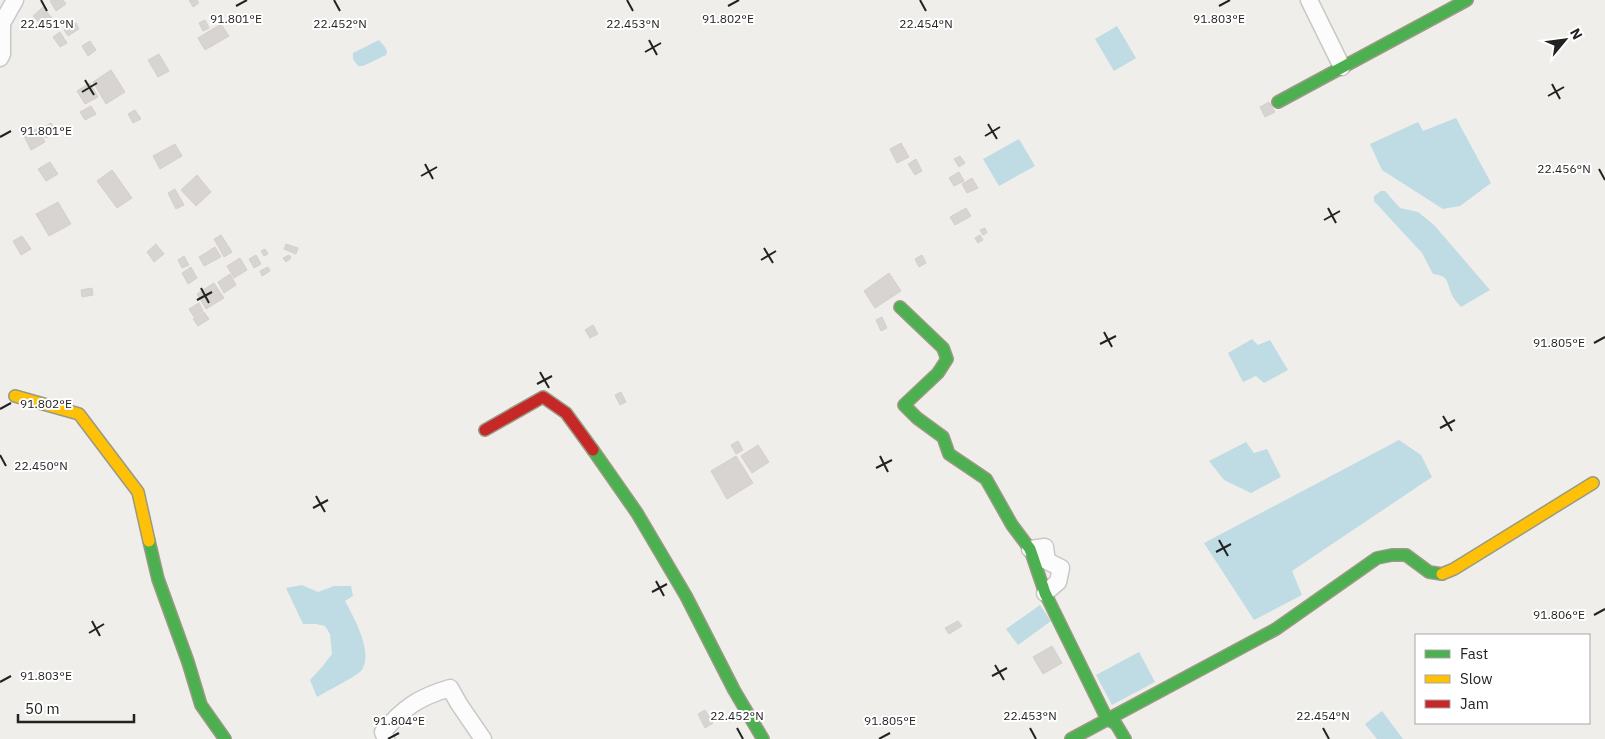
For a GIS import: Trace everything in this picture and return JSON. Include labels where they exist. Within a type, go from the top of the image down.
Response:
[{"type":"street","points":[[0,58],[2,54],[2,23],[15,0]]},
{"type":"street","points":[[1309,0],[1342,67]]},
{"type":"street","points":[[1278,102],[1467,0]]},
{"type":"street","points":[[900,307],[943,348],[947,359],[938,373],[904,404],[917,418],[943,437],[949,454],[986,479],[1012,525],[1030,549],[1045,593],[1107,720],[1116,724],[1125,739]]},
{"type":"street","points":[[15,396],[79,414],[138,492],[158,579],[188,662],[201,705],[225,739]]},
{"type":"street","points":[[485,430],[542,397],[566,413],[637,513],[686,596],[734,690],[763,739]]},
{"type":"street","points":[[1071,739],[1276,628],[1377,558],[1406,555],[1429,572],[1442,574],[1454,569],[1593,482]]},
{"type":"street","points":[[1030,549],[1045,547],[1048,562],[1061,568],[1058,582],[1045,593]]},
{"type":"street","points":[[386,739],[383,732],[397,715],[427,695],[450,688],[458,704],[483,739]]},
{"type":"water","points":[[1117,26],[1136,58],[1114,71],[1095,39]]},
{"type":"water","points":[[379,40],[385,47],[386,55],[363,66],[358,66],[353,59],[353,53]]},
{"type":"water","points":[[1456,118],[1491,183],[1460,206],[1443,209],[1382,170],[1370,144],[1418,122],[1423,131]]},
{"type":"water","points":[[1019,139],[1035,166],[999,186],[983,159]]},
{"type":"water","points":[[1381,191],[1385,191],[1400,208],[1418,212],[1434,225],[1490,290],[1461,307],[1453,297],[1447,281],[1439,275],[1433,274],[1422,253],[1374,201],[1374,196]]},
{"type":"water","points":[[1252,339],[1258,345],[1270,340],[1288,370],[1264,383],[1256,376],[1243,382],[1228,353]]},
{"type":"water","points":[[1399,440],[1421,455],[1432,477],[1292,571],[1302,595],[1254,620],[1204,543]]},
{"type":"water","points":[[1246,442],[1254,453],[1267,449],[1281,477],[1251,493],[1224,480],[1209,461]]},
{"type":"water","points":[[302,585],[318,592],[334,586],[351,586],[353,596],[345,601],[361,635],[366,655],[365,664],[361,671],[317,697],[310,680],[332,654],[330,634],[325,626],[303,624],[286,588]]},
{"type":"water","points":[[1040,605],[1051,621],[1018,645],[1006,629]]},
{"type":"water","points":[[1139,652],[1155,682],[1112,705],[1096,675]]},
{"type":"water","points":[[1382,711],[1403,739],[1377,739],[1365,724]]},
{"type":"building","points":[[63,0],[66,4],[56,11],[50,1]]},
{"type":"building","points":[[189,0],[197,0],[199,3],[193,7]]},
{"type":"building","points":[[43,7],[52,18],[43,26],[33,16]]},
{"type":"building","points":[[205,20],[209,28],[203,31],[199,23]]},
{"type":"building","points":[[76,23],[79,29],[68,36],[64,30]]},
{"type":"building","points":[[221,24],[229,36],[205,50],[198,38]]},
{"type":"building","points":[[60,32],[67,43],[60,47],[53,37]]},
{"type":"building","points":[[90,41],[96,50],[88,56],[82,46]]},
{"type":"building","points":[[159,54],[169,71],[158,77],[148,60]]},
{"type":"building","points":[[111,70],[125,92],[106,104],[93,82]]},
{"type":"building","points":[[90,83],[98,97],[85,104],[77,91]]},
{"type":"building","points":[[1269,102],[1275,112],[1265,117],[1260,107]]},
{"type":"building","points":[[91,106],[96,114],[85,120],[80,112]]},
{"type":"building","points":[[135,110],[141,119],[133,123],[128,114]]},
{"type":"building","points":[[51,123],[56,132],[46,138],[42,128]]},
{"type":"building","points":[[38,128],[45,142],[31,150],[24,136]]},
{"type":"building","points":[[901,143],[909,157],[897,163],[890,149]]},
{"type":"building","points":[[175,144],[182,156],[160,169],[153,156]]},
{"type":"building","points":[[960,156],[965,163],[959,167],[954,159]]},
{"type":"building","points":[[916,159],[922,171],[915,175],[908,164]]},
{"type":"building","points":[[50,162],[58,174],[46,181],[38,169]]},
{"type":"building","points":[[112,170],[132,198],[117,208],[97,181]]},
{"type":"building","points":[[959,172],[964,181],[954,186],[949,178]]},
{"type":"building","points":[[197,175],[211,192],[196,206],[181,190]]},
{"type":"building","points":[[972,178],[978,188],[967,193],[962,184]]},
{"type":"building","points":[[175,189],[184,205],[176,209],[168,193]]},
{"type":"building","points":[[58,202],[71,224],[49,236],[36,214]]},
{"type":"building","points":[[966,208],[971,216],[955,225],[950,217]]},
{"type":"building","points":[[985,228],[987,233],[983,235],[980,230]]},
{"type":"building","points":[[221,235],[232,252],[224,257],[214,239]]},
{"type":"building","points":[[980,235],[983,240],[978,243],[975,238]]},
{"type":"building","points":[[22,236],[31,249],[21,255],[13,241]]},
{"type":"building","points":[[156,244],[164,254],[154,262],[147,252]]},
{"type":"building","points":[[286,244],[298,248],[296,254],[284,249]]},
{"type":"building","points":[[215,247],[221,257],[204,266],[199,257]]},
{"type":"building","points":[[265,249],[268,254],[264,256],[261,251]]},
{"type":"building","points":[[256,255],[261,264],[254,268],[249,259]]},
{"type":"building","points":[[289,255],[291,258],[286,262],[283,258]]},
{"type":"building","points":[[922,255],[926,263],[919,267],[915,259]]},
{"type":"building","points":[[184,256],[189,265],[182,268],[178,260]]},
{"type":"building","points":[[240,258],[247,270],[234,278],[227,266]]},
{"type":"building","points":[[191,267],[197,278],[188,284],[182,273]]},
{"type":"building","points":[[268,267],[270,271],[262,276],[260,271]]},
{"type":"building","points":[[889,273],[901,291],[875,308],[864,291]]},
{"type":"building","points":[[230,274],[236,285],[224,293],[218,282]]},
{"type":"building","points":[[214,283],[224,298],[206,309],[197,294]]},
{"type":"building","points":[[92,288],[93,295],[82,297],[81,290]]},
{"type":"building","points":[[199,303],[203,311],[194,317],[189,309]]},
{"type":"building","points":[[204,312],[209,319],[198,326],[193,319]]},
{"type":"building","points":[[882,317],[887,328],[881,331],[876,320]]},
{"type":"building","points":[[593,325],[598,334],[590,338],[585,330]]},
{"type":"building","points":[[621,392],[626,402],[620,405],[615,395]]},
{"type":"building","points":[[738,441],[743,450],[736,454],[731,445]]},
{"type":"building","points":[[758,445],[769,462],[752,473],[741,456]]},
{"type":"building","points":[[736,456],[753,483],[727,499],[711,471]]},
{"type":"building","points":[[958,621],[962,626],[949,634],[945,628]]},
{"type":"building","points":[[1052,646],[1062,663],[1043,674],[1033,657]]},
{"type":"building","points":[[705,710],[713,723],[705,728],[698,714]]},
{"type":"traffic: fast","points":[[1278,102],[1467,0]]},
{"type":"traffic: fast","points":[[900,307],[943,348],[947,359],[938,373],[904,405],[917,418],[943,437],[949,454],[986,479],[1012,525],[1030,549],[1045,593],[1107,719],[1116,724],[1125,739]]},
{"type":"traffic: fast","points":[[593,450],[637,513],[686,596],[734,690],[763,739]]},
{"type":"traffic: fast","points":[[149,541],[158,579],[188,662],[201,705],[225,739]]},
{"type":"traffic: fast","points":[[1071,739],[1276,629],[1377,558],[1406,555],[1429,572],[1442,574]]},
{"type":"traffic: slow","points":[[15,396],[79,414],[138,492],[149,541]]},
{"type":"traffic: slow","points":[[1442,574],[1454,569],[1593,483]]},
{"type":"traffic: jam","points":[[485,430],[543,397],[566,413],[593,450]]}]
